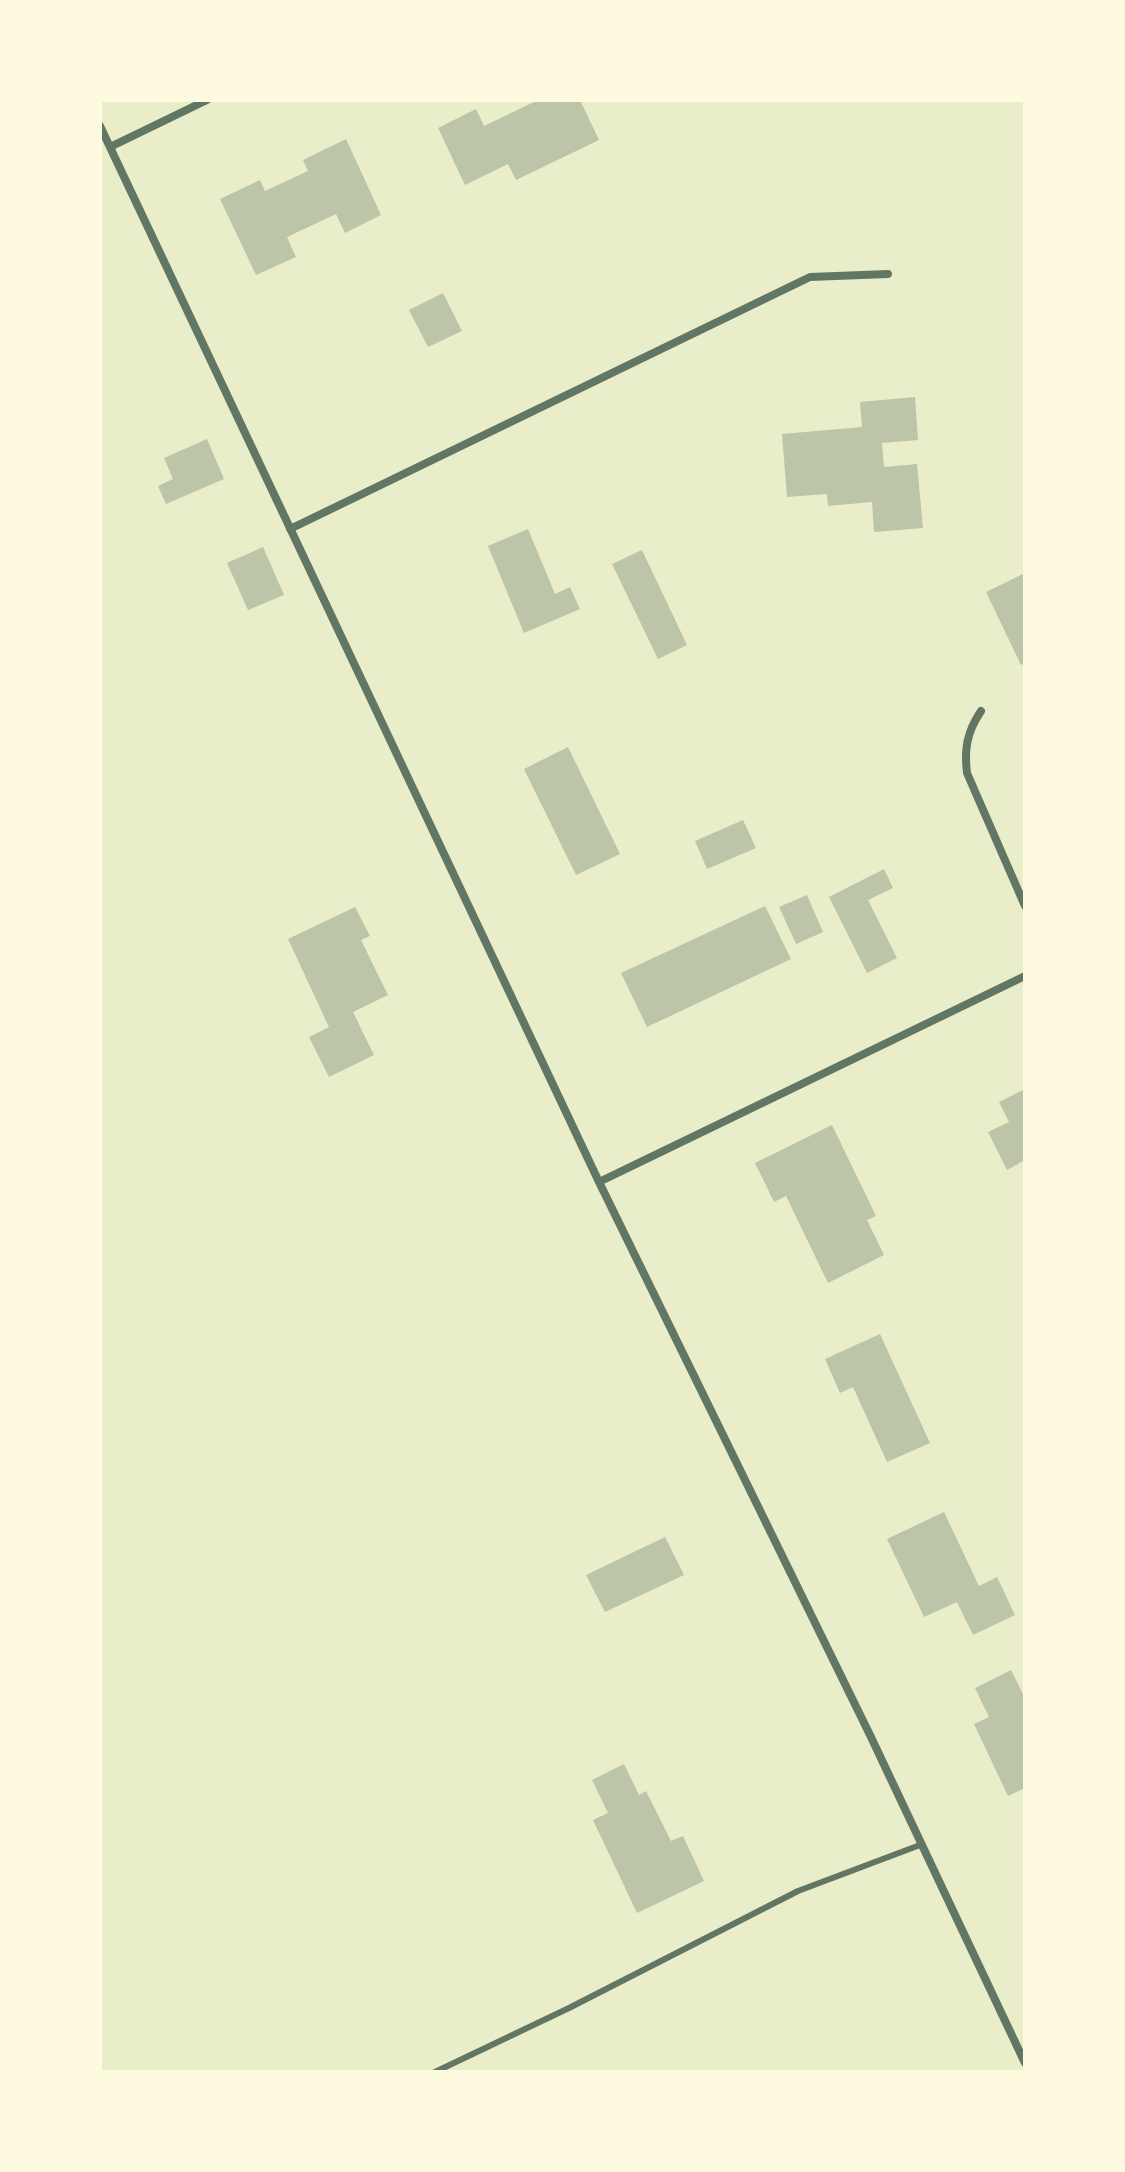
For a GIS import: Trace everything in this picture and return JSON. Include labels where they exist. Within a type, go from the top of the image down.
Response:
[{"type":"street","points":[[110,147],[207,100]]},
{"type":"street","points":[[100,126],[599,1182],[870,1735],[1025,2063]]},
{"type":"street","points":[[290,529],[810,277],[888,274]]},
{"type":"street","points":[[981,711],[969,729],[965,752],[967,773],[1025,906]]},
{"type":"street","points":[[599,1182],[1025,976]]},
{"type":"lane","points":[[435,2072],[569,2008],[798,1891],[920,1845]]},
{"type":"building","points":[[533,100],[580,100],[599,140],[516,180],[508,164],[465,185],[438,128],[476,109],[484,126]]},
{"type":"building","points":[[346,139],[381,215],[345,233],[336,214],[287,237],[296,257],[256,275],[220,199],[260,180],[265,191],[308,171],[303,160]]},
{"type":"building","points":[[443,293],[462,331],[428,347],[409,310]]},
{"type":"building","points":[[915,397],[918,440],[882,443],[884,467],[917,464],[923,528],[874,532],[872,502],[828,506],[827,494],[787,497],[782,434],[862,427],[860,402]]},
{"type":"building","points":[[207,439],[224,479],[166,504],[158,486],[173,479],[164,458]]},
{"type":"building","points":[[528,529],[555,594],[570,587],[580,609],[524,633],[488,546]]},
{"type":"building","points":[[263,547],[284,595],[248,610],[227,563]]},
{"type":"building","points":[[642,550],[687,645],[658,659],[612,564]]},
{"type":"building","points":[[1025,573],[1025,663],[1021,665],[986,592]]},
{"type":"building","points":[[568,747],[620,854],[576,875],[524,769]]},
{"type":"building","points":[[743,820],[756,848],[707,869],[695,841]]},
{"type":"building","points":[[884,869],[893,888],[868,900],[897,958],[867,973],[829,897]]},
{"type":"building","points":[[807,895],[823,932],[796,944],[779,907]]},
{"type":"building","points":[[765,906],[791,959],[647,1027],[621,973]]},
{"type":"building","points":[[355,907],[370,936],[361,940],[388,995],[353,1012],[374,1055],[329,1077],[309,1037],[329,1027],[288,939]]},
{"type":"building","points":[[1025,1089],[1025,1160],[1007,1170],[988,1132],[1009,1122],[999,1102]]},
{"type":"building","points":[[832,1125],[876,1216],[867,1220],[884,1255],[828,1283],[786,1196],[774,1202],[755,1163]]},
{"type":"building","points":[[880,1334],[930,1443],[887,1462],[853,1387],[840,1393],[825,1359]]},
{"type":"building","points":[[944,1512],[979,1586],[997,1577],[1015,1615],[973,1635],[957,1602],[924,1617],[887,1539]]},
{"type":"building","points":[[665,1537],[684,1575],[605,1612],[586,1575]]},
{"type":"building","points":[[1011,1670],[1025,1698],[1025,1788],[1008,1796],[974,1724],[989,1717],[975,1688]]},
{"type":"building","points":[[624,1764],[639,1795],[646,1791],[671,1841],[683,1836],[704,1881],[637,1913],[593,1820],[608,1813],[592,1780]]}]
